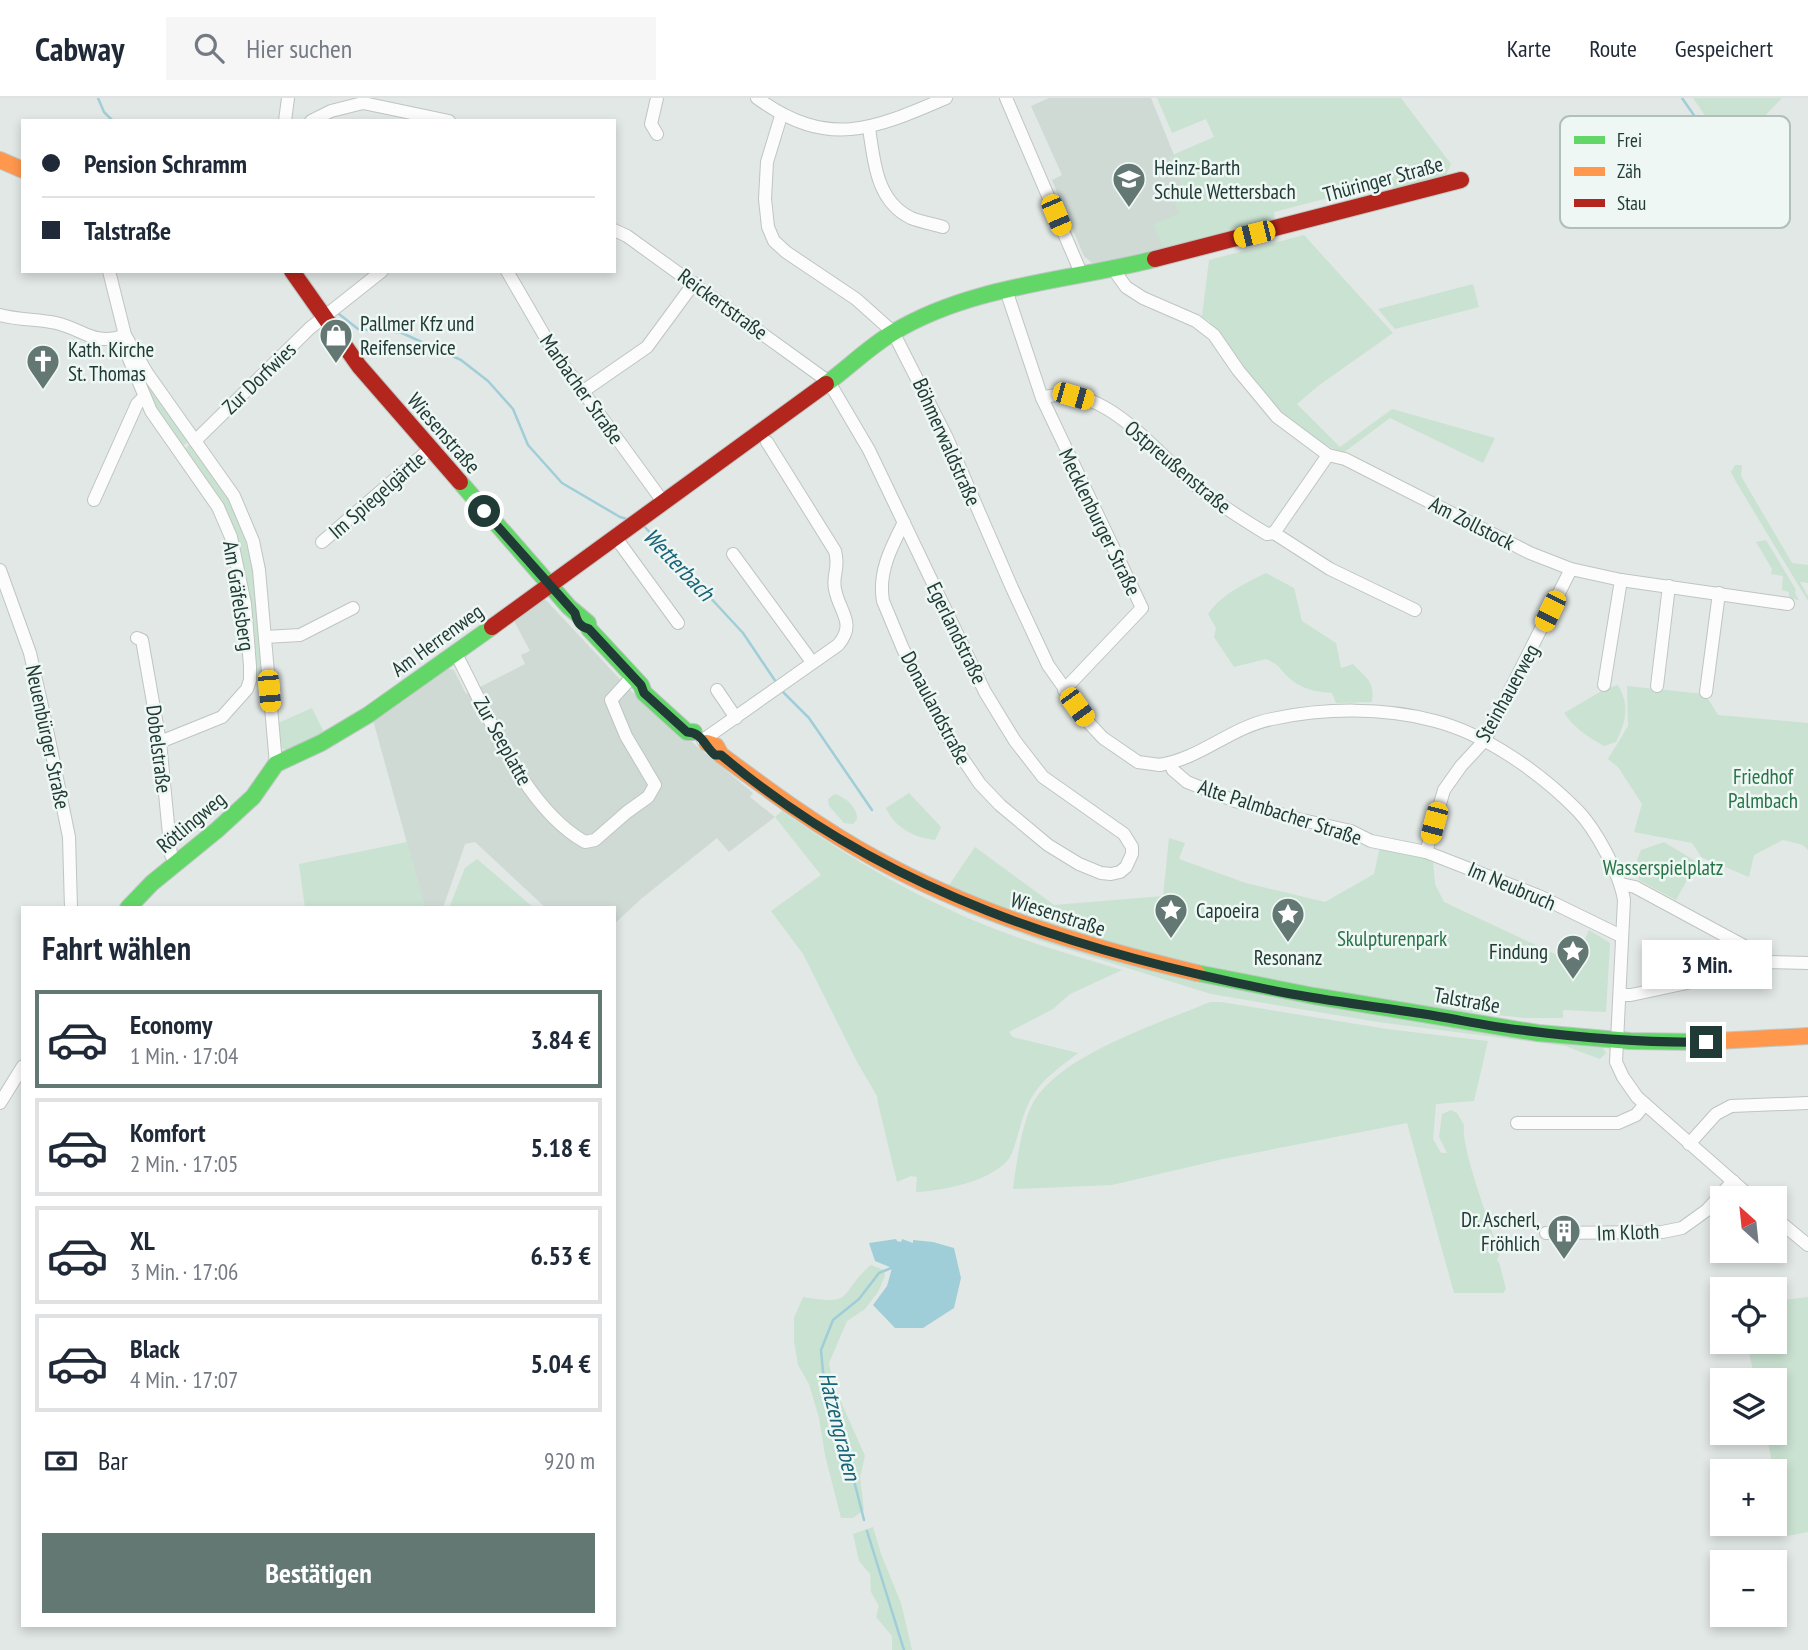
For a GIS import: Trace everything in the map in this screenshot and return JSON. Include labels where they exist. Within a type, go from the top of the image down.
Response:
[{"type":"main road","points":[[0,160],[21,169]]},
{"type":"main road","name":"Thüringer Straße","points":[[893,332],[945,308],[1006,290],[1081,273],[1112,269],[1461,180]]},
{"type":"main road","name":"Wiesenstraße","points":[[293,273],[354,359],[575,613],[576,621],[583,628],[589,629],[637,680],[649,687],[692,726],[709,750],[715,755],[721,755],[787,805],[881,862],[952,897],[1022,926],[1097,950],[1198,974],[1287,993],[1420,1013]]},
{"type":"main road","name":"Am Herrenweg","points":[[276,764],[339,734],[456,654],[548,584],[616,538],[829,382],[893,332]]},
{"type":"main road","name":"Rötlingweg","points":[[130,906],[253,797],[276,764]]},
{"type":"main road","name":"Talstraße","points":[[1420,1013],[1711,1042],[1807,1036]]},
{"type":"street","points":[[285,119],[288,98]]},
{"type":"street","points":[[657,98],[651,124],[657,134]]},
{"type":"street","points":[[757,98],[781,116],[818,129],[869,128],[946,98]]},
{"type":"street","points":[[1006,98],[1081,273]]},
{"type":"street","points":[[315,119],[364,101],[440,119]]},
{"type":"street","name":"Böhmerwaldstraße","points":[[781,116],[766,174],[768,227],[774,241],[786,253],[856,299],[893,332],[947,438],[1048,665],[1089,723],[1119,751],[1138,762],[1163,764]]},
{"type":"street","points":[[869,128],[876,173],[889,200],[911,218],[943,227]]},
{"type":"street","name":"Reickertstraße","points":[[616,231],[694,283],[829,382]]},
{"type":"street","points":[[1112,269],[1126,287],[1143,298],[1196,321],[1214,335],[1238,370],[1277,417],[1328,455],[1274,533]]},
{"type":"street","points":[[110,273],[128,340],[147,373],[234,496],[253,541],[259,570],[276,764]]},
{"type":"street","points":[[324,317],[379,273]]},
{"type":"street","name":"Marbacher Straße","points":[[509,273],[533,318],[582,392],[664,503]]},
{"type":"street","points":[[582,392],[647,346],[694,283]]},
{"type":"street","name":"Mecklenburger Straße","points":[[1006,290],[1042,398],[1142,608],[1064,690]]},
{"type":"street","points":[[0,315],[53,322],[98,339],[128,340]]},
{"type":"street","name":"Zur Dorfwies","points":[[195,441],[324,317]]},
{"type":"street","name":"Am Gräfelsberg","points":[[128,340],[127,354],[151,411],[218,507],[231,537],[245,604],[250,666],[247,689],[222,718],[160,742]]},
{"type":"street","name":"Egerlandstraße","points":[[829,382],[869,450],[985,692],[1015,741],[1043,777],[1112,823],[1124,834],[1132,847]]},
{"type":"street","name":"Ostpreußenstraße","points":[[1042,398],[1055,393],[1073,396],[1115,414],[1136,429],[1192,483],[1227,510],[1267,534],[1274,533],[1330,569],[1415,610]]},
{"type":"street","points":[[94,500],[138,404],[144,397]]},
{"type":"street","points":[[701,739],[736,718],[838,645],[846,635],[847,623],[834,588],[838,562],[835,551],[766,442]]},
{"type":"street","name":"Im Spiegelgärtle","points":[[323,542],[430,448]]},
{"type":"street","name":"Am Zollstock","points":[[1328,455],[1345,459],[1530,553],[1571,569],[1620,580],[1788,604]]},
{"type":"street","name":"Donaulandstraße","points":[[904,522],[887,556],[881,587],[883,601],[928,700],[964,764],[1000,805],[1048,845],[1079,864],[1101,873],[1120,872],[1130,860],[1132,847]]},
{"type":"street","points":[[616,538],[678,623]]},
{"type":"street","points":[[733,554],[812,662]]},
{"type":"street","name":"Steinhauerweg","points":[[1426,852],[1444,790],[1485,740],[1571,569]]},
{"type":"street","name":"Neuenbürger Straße","points":[[0,570],[30,653],[44,715],[69,837],[71,906]]},
{"type":"street","points":[[1604,685],[1620,580]]},
{"type":"street","points":[[1657,686],[1669,586]]},
{"type":"street","points":[[1706,692],[1719,593]]},
{"type":"street","points":[[265,637],[300,635],[353,608]]},
{"type":"street","name":"Dobelstraße","points":[[137,638],[142,640],[160,742],[171,855],[177,862]]},
{"type":"street","name":"Zur Seeplatte","points":[[456,654],[524,782],[540,804],[572,835],[585,842],[595,840],[648,797],[655,785],[626,736],[611,700],[617,691],[637,680]]},
{"type":"street","points":[[717,690],[736,718]]},
{"type":"street","points":[[1163,764],[1183,759],[1245,726],[1270,719],[1322,712],[1376,712],[1439,721],[1485,740],[1545,781],[1579,812],[1621,884],[1624,900],[1616,1062],[1630,1088],[1644,1104],[1739,1186]]},
{"type":"street","name":"Alte Palmbacher Straße","points":[[1163,764],[1187,782],[1235,801],[1351,831],[1371,841],[1398,846]]},
{"type":"street","name":"Im Neubruch","points":[[1398,846],[1426,852],[1539,896],[1622,936]]},
{"type":"street","points":[[1621,884],[1635,887],[1759,954],[1768,962]]},
{"type":"street","points":[[1620,995],[1631,995],[1752,969],[1768,962],[1808,963]]},
{"type":"street","points":[[0,1103],[21,1069]]},
{"type":"street","points":[[1689,1143],[1716,1114],[1731,1106],[1808,1102]]},
{"type":"street","points":[[1517,1123],[1618,1123],[1636,1115],[1644,1104]]},
{"type":"street","name":"Im Kloth","points":[[1546,1233],[1662,1233],[1682,1228],[1697,1219],[1733,1181]]},
{"type":"street","points":[[1787,1228],[1808,1245]]},
{"type":"shaded area","name":"Heinz-Barth Schule Wettersbach","points":[[1049,98],[1151,98],[1174,155],[1170,157],[1205,238],[1105,262],[1092,263],[1084,256],[1052,180],[1062,175],[1031,106]]},
{"type":"shaded area","points":[[543,597],[631,691],[753,793],[750,797],[775,817],[729,852],[717,838],[616,922],[616,906],[544,906],[475,842],[465,844],[444,906],[424,906],[373,720],[447,668],[454,670],[466,694],[525,664],[521,655],[530,651],[513,619]]},
{"type":"green space","points":[[1157,98],[1401,98],[1451,164],[1446,175],[1392,189],[1390,182],[1274,212],[1275,220],[1163,247],[1153,224],[1179,214],[1171,192],[1183,187],[1170,156],[1214,137],[1206,119],[1172,133]]},
{"type":"green space","points":[[1693,98],[1782,98],[1765,116],[1705,116]]},
{"type":"green space","points":[[1304,235],[1393,333],[1297,404],[1340,447],[1392,409],[1495,438],[1483,463],[1390,418],[1343,453],[1321,442],[1283,413],[1252,378],[1209,321],[1202,317],[1209,260]]},
{"type":"green space","points":[[1473,284],[1479,307],[1395,329],[1378,309]]},
{"type":"green space","points":[[134,361],[189,441],[180,448],[153,409]]},
{"type":"green space","points":[[191,444],[226,495],[240,524],[247,547],[256,594],[265,691],[260,691],[253,679],[241,559],[182,451]]},
{"type":"green space","points":[[1735,465],[1742,465],[1741,476],[1792,563],[1808,565],[1808,583],[1800,582],[1808,601],[1736,482],[1731,472]]},
{"type":"green space","points":[[1766,540],[1796,590],[1799,600],[1789,598],[1789,592],[1782,590],[1783,576],[1771,574],[1772,569],[1756,542]]},
{"type":"green space","points":[[1266,573],[1294,588],[1302,621],[1336,643],[1341,668],[1353,664],[1366,677],[1371,684],[1372,702],[1336,703],[1332,693],[1303,687],[1266,659],[1234,667],[1214,637],[1216,628],[1208,614],[1227,595]]},
{"type":"green space","points":[[1618,685],[1624,700],[1624,721],[1616,742],[1604,746],[1582,732],[1564,713],[1605,689]]},
{"type":"green space","name":"Friedhof Palmbach","points":[[1627,686],[1705,694],[1718,715],[1808,723],[1808,850],[1803,845],[1783,840],[1754,855],[1749,877],[1701,857],[1692,843],[1634,832],[1642,804],[1618,767],[1608,759],[1628,726]]},
{"type":"green space","points":[[312,708],[325,734],[288,750],[283,749],[280,745],[278,723]]},
{"type":"green space","points":[[909,793],[941,827],[935,840],[906,831],[886,808]]},
{"type":"green space","points":[[835,794],[847,800],[853,807],[857,819],[853,824],[844,823],[829,806],[828,799]]},
{"type":"green space","points":[[782,811],[861,863],[945,908],[1018,937],[1122,970],[1070,994],[1053,1009],[1009,1032],[1013,1037],[1078,1053],[1039,1086],[1024,1114],[1012,1153],[1006,1162],[984,1177],[955,1186],[916,1192],[917,1177],[911,1176],[897,1182],[878,1098],[803,954],[771,911],[821,875],[775,817]]},
{"type":"green space","name":"Skulpturenpark","points":[[1169,838],[1185,843],[1179,859],[1246,883],[1325,902],[1374,874],[1380,847],[1433,860],[1435,884],[1444,902],[1574,963],[1589,930],[1610,943],[1606,1012],[1563,1010],[1563,1018],[1524,1018],[1400,1004],[1171,963],[1069,935],[947,888],[975,847],[1054,905],[1163,896]]},
{"type":"green space","points":[[407,842],[424,906],[305,906],[299,864]]},
{"type":"green space","name":"Wasserspielplatz","points":[[1664,842],[1697,862],[1676,900],[1639,880],[1637,860],[1641,850]]},
{"type":"green space","points":[[477,859],[532,906],[450,906],[465,868]]},
{"type":"green space","points":[[966,907],[1050,939],[1601,1045],[1606,1053],[1600,1059],[1565,1046],[1378,1022],[1211,994],[1041,941],[967,913],[963,910]]},
{"type":"green space","points":[[1723,941],[1754,958],[1751,965],[1719,973],[1715,956]]},
{"type":"green space","points":[[1210,1002],[1387,1029],[1488,1041],[1474,1101],[1436,1104],[1433,1139],[1441,1153],[1447,1153],[1439,1137],[1442,1114],[1451,1110],[1457,1113],[1464,1125],[1471,1169],[1499,1254],[1497,1261],[1506,1289],[1503,1293],[1454,1293],[1407,1123],[1223,1159],[1112,1185],[1013,1189],[1026,1120],[1034,1101],[1048,1084],[1089,1054],[1139,1030]]},
{"type":"green space","points":[[871,1265],[884,1270],[885,1276],[878,1292],[865,1309],[847,1321],[829,1363],[833,1384],[865,1456],[860,1477],[864,1510],[853,1518],[841,1518],[819,1418],[809,1384],[798,1365],[794,1318],[803,1297],[832,1300],[839,1298],[845,1295]]},
{"type":"green space","points":[[1808,1297],[1808,1532],[1787,1536],[1787,1459],[1771,1459],[1768,1445],[1787,1445],[1787,1368],[1752,1368],[1749,1354],[1787,1354],[1787,1300]]},
{"type":"green space","points":[[873,1527],[901,1603],[912,1650],[892,1650],[892,1636],[876,1617],[879,1606],[871,1592],[870,1574],[859,1561],[853,1534]]},
{"type":"water","points":[[896,1239],[913,1243],[913,1240],[933,1242],[954,1248],[961,1278],[954,1308],[923,1328],[895,1328],[873,1305],[887,1286],[892,1268],[875,1261],[869,1243]]},
{"type":"waterway","name":"Wetterbach","points":[[98,98],[104,112],[111,119]]},
{"type":"waterway","points":[[1682,98],[1694,116]]},
{"type":"waterway","name":"Wetterbach","points":[[339,314],[358,329],[402,333],[461,360],[488,381],[513,409],[528,445],[562,483],[620,517],[630,520]]},
{"type":"waterway","name":"Wetterbach","points":[[643,525],[743,633],[776,682]]},
{"type":"waterway","name":"Wetterbach","points":[[781,690],[809,718],[872,810]]},
{"type":"waterway","name":"Hatzengraben","points":[[864,1520],[830,1386],[823,1372],[821,1350],[833,1320],[859,1299],[879,1273],[894,1267]]},
{"type":"waterway","name":"Hatzengraben","points":[[867,1531],[904,1650]]},
{"type":"traffic: fast","points":[[826,384],[868,350],[924,316],[988,294],[1155,259]]},
{"type":"traffic: fast","points":[[460,482],[569,607],[588,623],[589,629],[641,685],[644,693],[687,732],[694,732]]},
{"type":"traffic: fast","points":[[130,906],[152,883],[253,797],[276,764],[321,743],[368,715],[492,627]]},
{"type":"traffic: fast","points":[[1197,973],[1314,996],[1538,1033],[1630,1041],[1699,1042]]},
{"type":"traffic: slow","points":[[0,160],[21,169]]},
{"type":"traffic: slow","points":[[707,743],[716,746],[721,755],[816,823],[914,879],[1033,927],[1114,952],[1197,973]]},
{"type":"traffic: slow","points":[[1699,1042],[1808,1036]]},
{"type":"traffic: jam","points":[[1155,259],[1461,180]]},
{"type":"traffic: jam","points":[[293,273],[359,366],[460,482]]},
{"type":"traffic: jam","points":[[492,627],[826,384]]},
{"type":"place","name":"Heinz-Barth Schule Wettersbach","points":[[1129,209]]},
{"type":"place","name":"Pallmer Kfz und Reifenservice","points":[[336,365]]},
{"type":"place","name":"Kath. Kirche St. Thomas","points":[[43,391]]},
{"type":"place","name":"Capoeira","points":[[1171,940]]},
{"type":"place","name":"Resonanz","points":[[1288,944]]},
{"type":"place","name":"Findung","points":[[1573,981]]},
{"type":"place","name":"Dr. Ascherl, Fröhlich","points":[[1564,1261]]},
{"type":"route","points":[[484,511],[575,613],[576,621],[583,628],[589,629],[641,685],[644,693],[687,732],[694,732],[715,755],[721,755],[803,816],[881,862],[974,907],[1097,950],[1287,993],[1541,1033],[1706,1042]]}]
